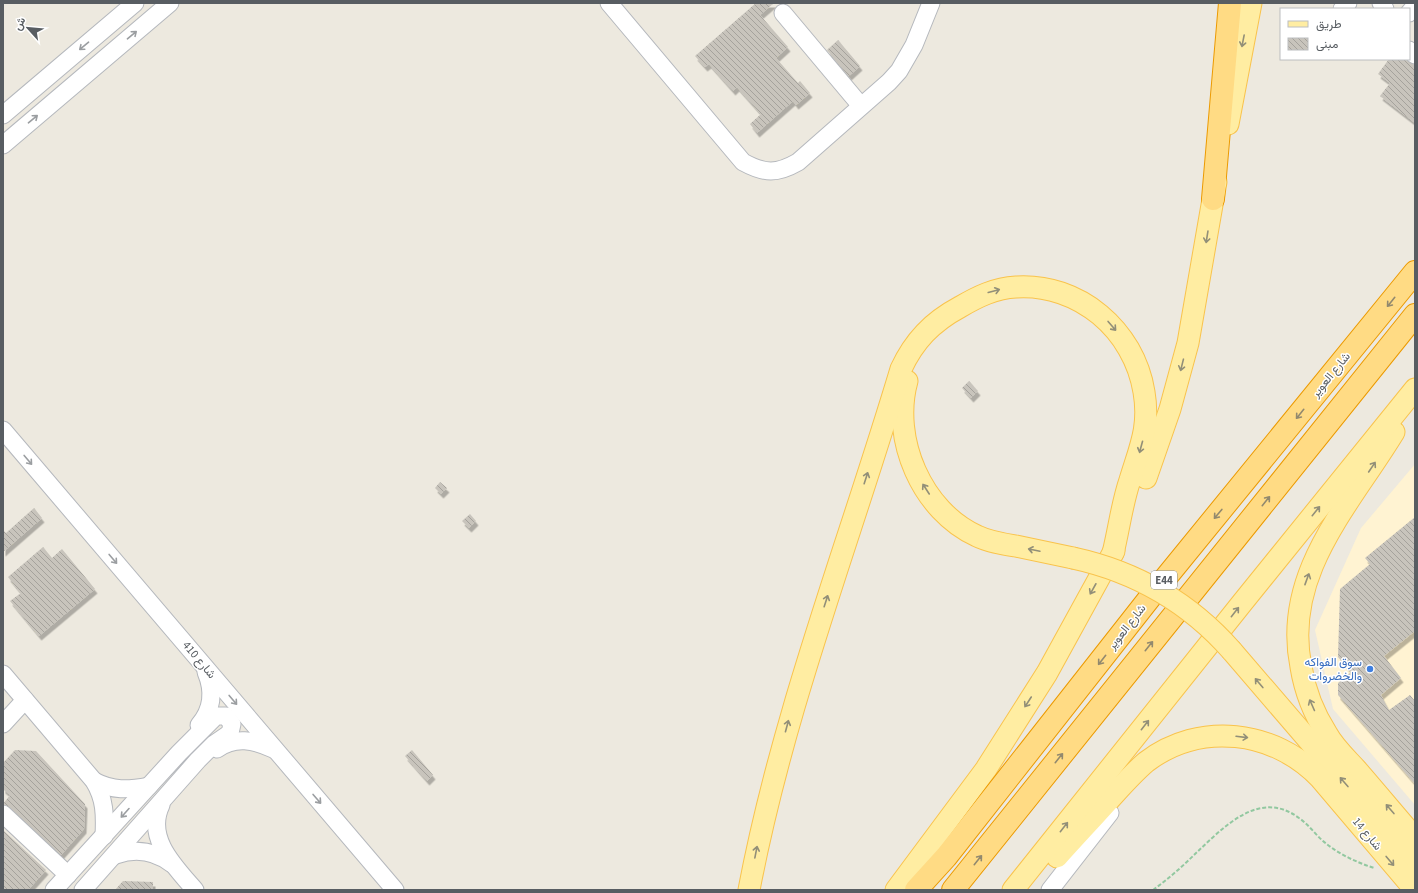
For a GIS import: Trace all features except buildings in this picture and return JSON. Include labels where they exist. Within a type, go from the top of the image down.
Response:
[{"type":"highway","points":[[1213,199],[1230,3]]},
{"type":"highway","name":"شارع العوير","points":[[916,890],[946,857],[1159,586],[1415,272]]},
{"type":"highway","name":"E44","points":[[953,890],[1415,316]]},
{"type":"main road","points":[[896,890],[994,756],[1047,673],[1113,553],[1145,480],[1180,376],[1195,309],[1213,199],[1251,3]]},
{"type":"main road","points":[[749,890],[760,830],[792,709],[902,369],[911,350],[927,329],[942,317],[980,296],[1002,289],[1016,287],[1044,289],[1071,297],[1096,310],[1124,340],[1134,358],[1141,378],[1146,406],[1146,420],[1141,451],[1130,480],[1113,553]]},
{"type":"main road","points":[[959,307],[946,317],[925,340],[911,369],[906,384],[904,400],[904,431],[907,447],[918,476],[930,496],[944,512],[966,530],[978,537],[992,542],[1073,558],[1120,571],[1160,590],[1201,619],[1232,651],[1415,864]]},
{"type":"main road","points":[[1014,890],[1242,603],[1415,389]]},
{"type":"main road","points":[[1415,397],[1320,549],[1300,599],[1297,639],[1299,659],[1309,699],[1327,736],[1415,838]]},
{"type":"main road","name":"شارع 14","points":[[1027,890],[1137,770],[1159,754],[1172,747],[1198,738],[1212,736],[1252,738],[1277,746],[1298,758],[1320,778],[1415,890]]},
{"type":"street","points":[[3,115],[135,3]]},
{"type":"street","points":[[3,145],[170,3]]},
{"type":"street","points":[[609,3],[743,162],[756,169],[771,172],[785,169],[798,162],[889,82],[908,59],[931,3]]},
{"type":"street","points":[[783,13],[862,106]]},
{"type":"street","name":"شارع 410","points":[[3,430],[395,890]]},
{"type":"street","points":[[179,753],[206,717],[211,704],[211,683],[202,664]]},
{"type":"street","points":[[3,674],[94,781],[99,789],[105,808],[104,836]]},
{"type":"street","points":[[3,724],[25,700]]},
{"type":"street","points":[[54,890],[179,753],[216,716],[222,715],[230,719],[232,724],[230,733],[209,749],[116,855],[83,890]]},
{"type":"street","points":[[1050,890],[1104,820],[1134,786],[1166,761],[1183,750],[1212,736]]},
{"type":"street","points":[[186,774],[220,747],[234,741],[255,742],[275,749]]},
{"type":"street","points":[[94,781],[120,790],[149,786]]},
{"type":"street","points":[[163,801],[157,819],[158,837],[161,845],[176,867],[195,890]]},
{"type":"street","points":[[3,814],[68,875]]},
{"type":"street","points":[[116,855],[135,850],[146,852],[157,855],[176,867]]},
{"type":"path","points":[[1154,890],[1182,867],[1227,825],[1260,808],[1277,808],[1293,814],[1336,850],[1349,858],[1376,868]]},
{"type":"shaded area","name":"سوق الفواكه والخضروات","points":[[1415,464],[1415,805],[1333,709],[1315,630],[1361,528]]},
{"type":"place","name":"سوق الفواكه والخضروات","points":[[1370,669]]}]
